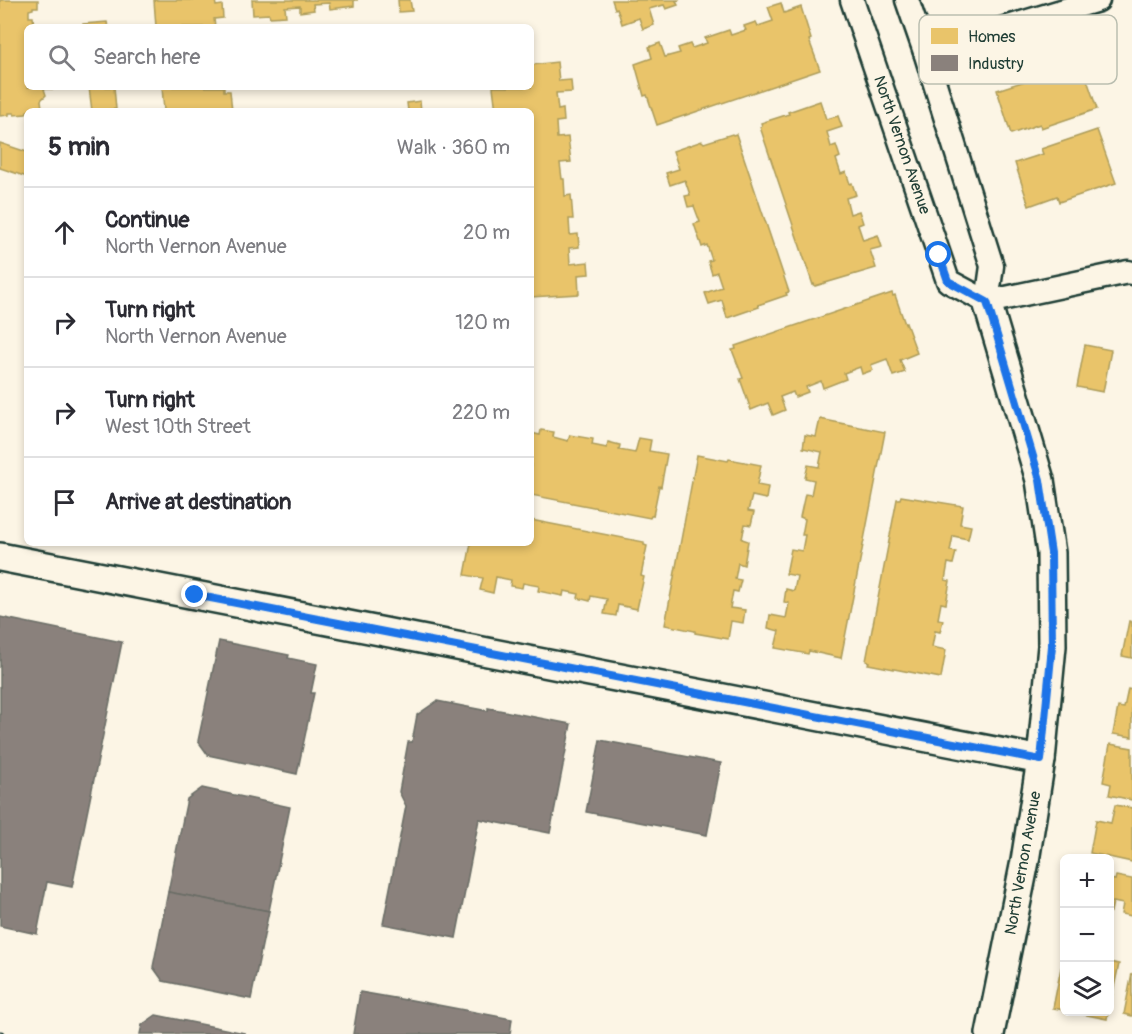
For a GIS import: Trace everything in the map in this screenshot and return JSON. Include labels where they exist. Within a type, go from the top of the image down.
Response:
[{"type":"street","name":"North Vernon Avenue","points":[[852,0],[948,281],[987,302]]},
{"type":"street","name":"North Vernon Avenue","points":[[907,0],[919,35]]},
{"type":"street","points":[[1048,15],[1098,0]]},
{"type":"street","name":"North Vernon Avenue","points":[[935,84],[992,266],[987,302],[1040,480],[1051,553],[1052,646],[1041,760],[1025,861],[990,1034]]},
{"type":"street","points":[[987,302],[1132,273]]},
{"type":"street","points":[[0,557],[1041,760]]},
{"type":"building: Homes","points":[[0,0],[38,0],[38,7],[29,10],[29,17],[33,17],[34,24],[24,24],[24,90],[44,90],[46,95],[41,100],[42,108],[24,108],[24,114],[9,113],[9,115],[0,116]]},
{"type":"building: Homes","points":[[154,0],[215,0],[216,6],[222,5],[223,18],[214,19],[215,24],[156,24]]},
{"type":"building: Homes","points":[[252,0],[354,0],[354,6],[330,9],[329,3],[313,4],[314,10],[300,12],[300,6],[285,7],[286,16],[270,17],[269,14],[253,15]]},
{"type":"building: Homes","points":[[398,0],[410,0],[412,11],[399,12]]},
{"type":"building: Homes","points":[[612,0],[680,0],[676,1],[678,5],[666,9],[664,5],[649,9],[654,25],[643,29],[639,18],[622,24]]},
{"type":"building: Homes","points":[[781,3],[784,13],[801,7],[811,39],[809,40],[820,70],[657,125],[647,95],[644,96],[635,64],[652,58],[649,47],[660,43],[665,57],[680,53],[678,48],[690,44],[692,48],[707,43],[705,38],[729,30],[731,35],[746,30],[744,26],[756,22],[758,26],[773,21],[768,7]]},
{"type":"building: Homes","points":[[107,22],[107,24],[83,24]]},
{"type":"building: Homes","points":[[557,62],[559,81],[571,80],[572,92],[556,93],[558,110],[563,109],[564,121],[556,122],[557,138],[568,137],[571,162],[560,163],[565,196],[571,195],[573,219],[569,219],[570,235],[578,234],[579,247],[569,248],[570,264],[588,262],[589,274],[578,275],[579,294],[534,297],[534,108],[496,108],[493,90],[534,90],[534,65]]},
{"type":"building: Homes","points":[[1016,84],[1089,84],[1097,109],[1041,128],[1040,124],[1011,134],[997,90]]},
{"type":"building: Homes","points":[[89,90],[114,90],[116,108],[92,108]]},
{"type":"building: Homes","points":[[162,90],[230,91],[232,108],[164,108]]},
{"type":"building: Homes","points":[[420,101],[421,108],[408,108],[407,103]]},
{"type":"building: Homes","points":[[820,101],[826,119],[838,116],[842,127],[827,132],[831,147],[836,145],[840,157],[836,159],[841,174],[846,172],[856,195],[846,198],[850,214],[859,211],[863,223],[858,225],[863,240],[878,235],[882,247],[870,250],[876,268],[815,286],[760,127],[761,123]]},
{"type":"building: Homes","points":[[1097,130],[1116,183],[1059,202],[1057,196],[1029,206],[1015,163],[1043,154],[1041,149]]},
{"type":"building: Homes","points":[[736,134],[789,292],[786,293],[787,295],[758,305],[759,307],[727,318],[722,300],[709,304],[705,293],[722,287],[717,272],[712,274],[708,261],[712,260],[707,245],[702,247],[694,224],[700,222],[694,206],[688,207],[685,196],[690,195],[685,180],[670,185],[666,173],[679,169],[673,151]]},
{"type":"building: Homes","points":[[0,143],[24,151],[24,176],[0,168]]},
{"type":"building: Homes","points":[[892,293],[893,296],[895,295],[917,353],[900,360],[905,372],[893,376],[887,359],[871,365],[873,370],[862,374],[860,367],[844,373],[846,379],[823,388],[821,381],[806,387],[808,392],[795,397],[793,392],[780,397],[785,410],[773,415],[768,403],[751,410],[740,379],[743,378],[732,350],[736,349],[735,346]]},
{"type":"building: Homes","points":[[1085,345],[1111,350],[1103,392],[1077,387]]},
{"type":"building: Homes","points":[[820,419],[885,432],[841,658],[809,651],[808,654],[775,648],[779,631],[768,628],[770,615],[786,618],[789,603],[784,602],[786,589],[794,591],[797,576],[786,574],[791,549],[802,551],[805,519],[800,517],[805,494],[811,495],[814,480],[805,478],[808,465],[819,467],[822,452],[803,448],[805,435],[816,437]]},
{"type":"building: Homes","points":[[541,430],[554,432],[553,437],[568,441],[570,435],[593,439],[592,445],[607,448],[608,442],[620,445],[619,450],[635,453],[639,438],[651,440],[649,451],[667,454],[653,516],[650,518],[534,496],[534,434],[540,435]]},
{"type":"building: Homes","points":[[697,455],[761,465],[757,485],[768,487],[766,499],[752,496],[748,511],[754,512],[751,525],[745,524],[742,539],[748,541],[744,565],[738,563],[735,579],[741,580],[738,592],[733,591],[730,608],[745,610],[743,623],[731,621],[728,639],[665,625]]},
{"type":"building: Homes","points":[[901,496],[963,506],[960,524],[971,526],[968,539],[953,536],[950,551],[956,552],[953,564],[948,563],[945,580],[950,581],[946,604],[941,603],[938,619],[943,620],[940,632],[935,631],[932,647],[946,650],[941,678],[868,664],[869,662],[866,661],[897,499]]},
{"type":"building: Homes","points":[[534,521],[644,542],[647,546],[641,576],[644,577],[637,609],[618,605],[616,616],[604,614],[607,599],[591,596],[590,601],[578,598],[579,594],[564,591],[563,596],[538,591],[539,586],[523,583],[522,588],[510,586],[511,580],[496,577],[493,593],[480,590],[483,578],[465,575],[470,546],[534,546]]},
{"type":"building: Homes","points":[[1129,621],[1132,622],[1132,658],[1122,656]]},
{"type":"building: Homes","points":[[1128,689],[1132,690],[1132,737],[1113,734],[1118,707],[1124,708]]},
{"type":"building: Homes","points":[[1110,744],[1132,748],[1132,800],[1109,795],[1111,784],[1103,782]]},
{"type":"building: Homes","points":[[1115,805],[1132,808],[1132,862],[1114,858],[1114,854],[1090,853],[1096,820],[1111,823]]},
{"type":"building: Homes","points":[[1116,876],[1132,879],[1132,916],[1121,914],[1123,904],[1114,902]]},
{"type":"building: Homes","points":[[1114,963],[1119,964],[1114,987]]},
{"type":"building: Homes","points":[[1060,973],[1060,1009],[1053,1008]]},
{"type":"building: Homes","points":[[1132,973],[1132,1016],[1124,1014]]},
{"type":"building: Homes","points":[[1092,1016],[1107,1016],[1107,1019]]},
{"type":"building: Industry","points":[[0,617],[122,642],[72,887],[47,882],[37,934],[0,926]]},
{"type":"building: Industry","points":[[219,641],[289,655],[288,658],[317,664],[311,693],[314,693],[297,774],[208,755],[198,741]]},
{"type":"building: Industry","points":[[437,701],[571,724],[550,833],[479,819],[456,938],[383,924],[406,806],[399,792],[408,742],[412,742],[417,715]]},
{"type":"building: Industry","points":[[600,740],[721,763],[707,835],[586,812]]},
{"type":"building: Industry","points":[[202,788],[290,807],[269,911],[168,892],[187,799]]},
{"type":"building: Industry","points":[[168,892],[269,911],[251,999],[163,981],[153,967]]},
{"type":"building: Industry","points":[[360,992],[512,1019],[510,1034],[353,1034]]},
{"type":"building: Industry","points":[[156,1015],[245,1034],[140,1034],[142,1025]]},
{"type":"route","points":[[195,595],[1041,760],[1052,646],[1051,553],[1040,480],[987,302],[948,281],[939,255]]}]
